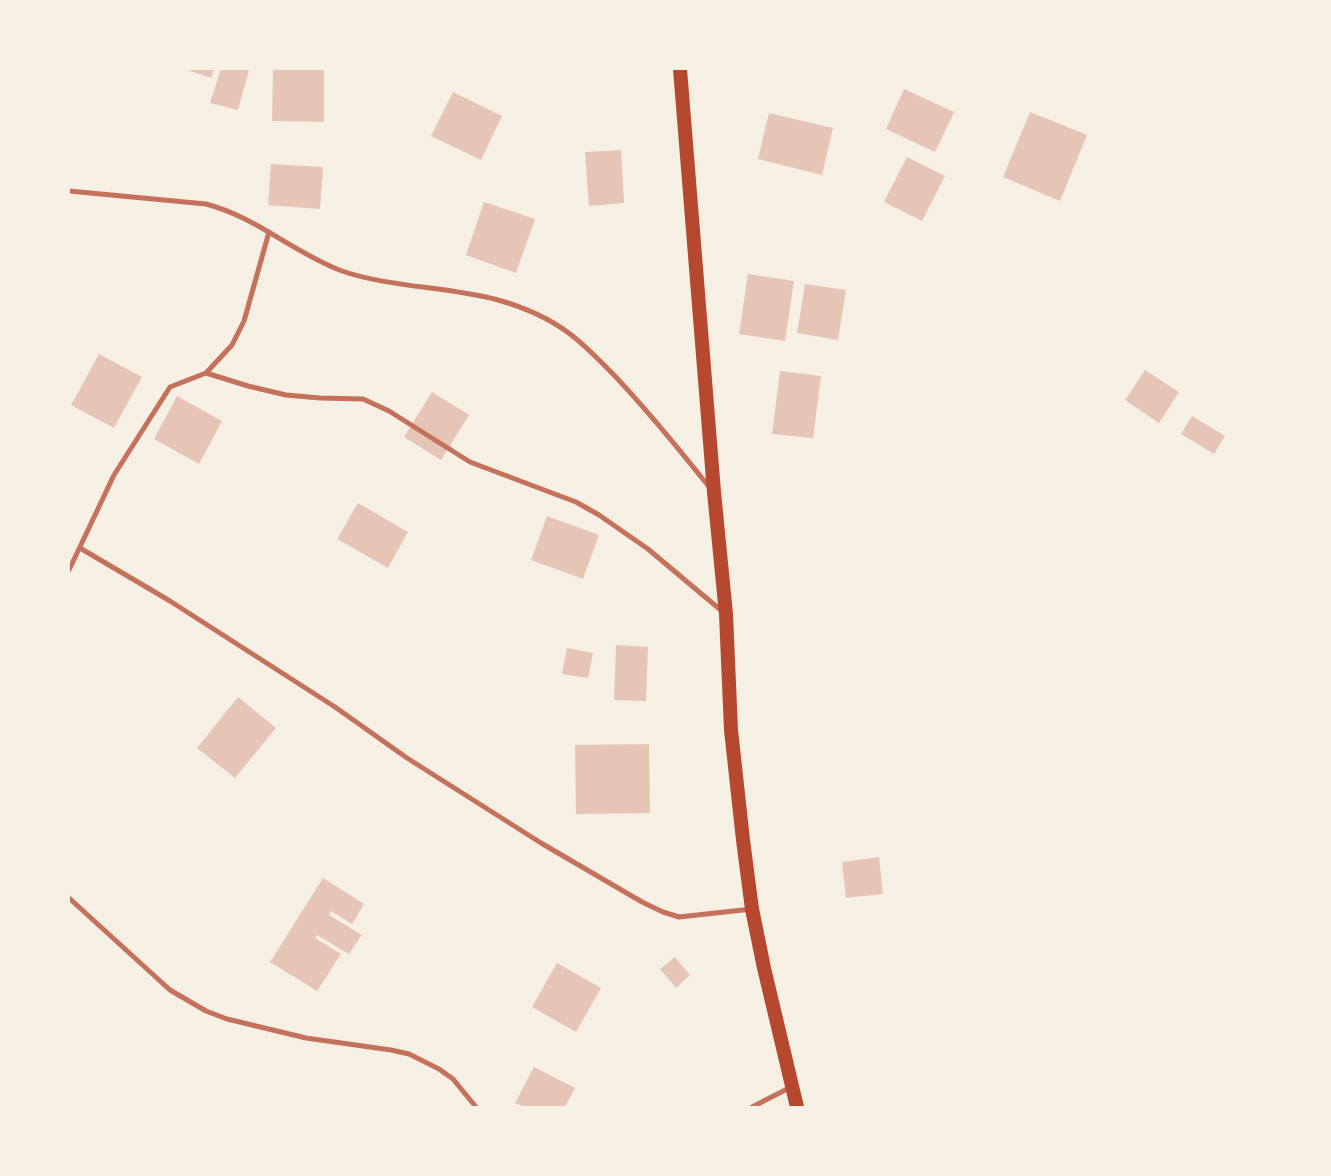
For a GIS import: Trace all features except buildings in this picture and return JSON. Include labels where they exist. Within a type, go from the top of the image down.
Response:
[{"type":"highway","points":[[680,69],[714,492],[726,614],[731,730],[743,840],[752,909],[797,1107]]},
{"type":"street","points":[[69,191],[206,204],[237,214],[315,259],[362,277],[465,293],[490,298],[522,308],[569,333],[608,369],[647,410],[714,492]]},
{"type":"street","points":[[69,570],[114,475],[170,387],[206,373],[232,345],[244,321],[269,232]]},
{"type":"street","points":[[206,373],[286,395],[363,399],[389,411],[470,462],[576,502],[600,515],[648,549],[726,614]]},
{"type":"street","points":[[80,548],[170,601],[335,706],[408,758],[532,838],[642,902],[664,912],[679,916],[752,909]]},
{"type":"street","points":[[69,898],[170,990],[200,1008],[227,1019],[306,1038],[409,1054],[439,1069],[453,1079],[476,1107]]},
{"type":"street","points":[[752,1107],[792,1087]]}]
